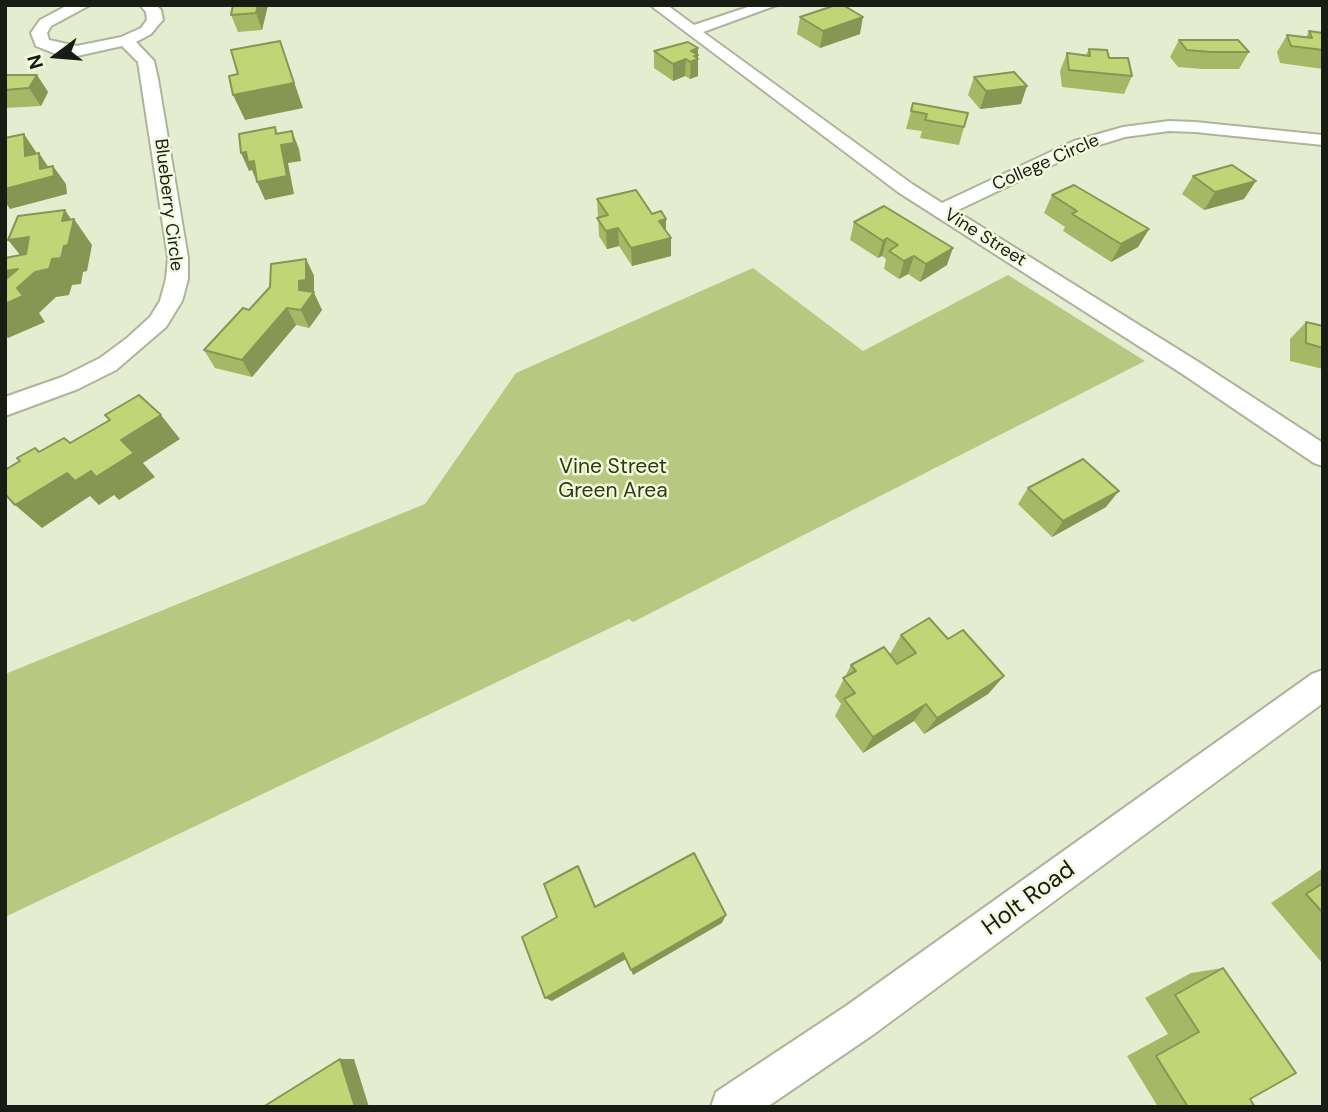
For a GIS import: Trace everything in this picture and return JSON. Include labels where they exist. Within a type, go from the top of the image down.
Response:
[{"type":"street","points":[[83,5],[61,13],[46,23],[39,33],[42,43],[56,49],[77,51],[126,41],[146,31],[155,20],[153,10],[147,5]]},
{"type":"street","name":"Vine Street","points":[[657,5],[858,155],[1323,456]]},
{"type":"street","points":[[693,30],[770,5]]},
{"type":"street","name":"Blueberry Circle","points":[[5,407],[70,383],[108,364],[158,322],[172,301],[178,258],[150,79],[146,61],[126,41]]},
{"type":"street","name":"College Circle","points":[[941,211],[1080,145],[1123,132],[1158,127],[1195,127],[1323,140]]},
{"type":"street","name":"Holt Road","points":[[731,1107],[871,1012],[1323,684]]},
{"type":"green space","name":"Vine Street Green Area","points":[[753,268],[863,351],[1008,275],[1145,361],[633,622],[629,619],[5,917],[5,674],[425,504],[516,373]]},
{"type":"building","points":[[233,5],[258,5],[256,13],[231,15]]},
{"type":"building","points":[[843,5],[863,17],[823,31],[800,17]]},
{"type":"building","points":[[1309,31],[1323,33],[1323,50],[1291,46],[1287,35],[1312,38]]},
{"type":"building","points":[[1179,40],[1238,40],[1249,52],[1187,50]]},
{"type":"building","points":[[280,41],[294,83],[233,95],[229,76],[238,74],[231,50]]},
{"type":"building","points":[[688,42],[698,48],[691,51],[698,55],[694,56],[698,59],[690,62],[686,59],[673,64],[654,51]]},
{"type":"building","points":[[1089,49],[1107,50],[1109,58],[1128,58],[1132,76],[1069,70],[1067,53],[1090,56]]},
{"type":"building","points":[[1014,72],[1027,86],[986,91],[974,77]]},
{"type":"building","points":[[5,75],[37,75],[29,88],[5,90]]},
{"type":"building","points":[[913,103],[968,113],[964,127],[925,120],[927,114],[911,111]]},
{"type":"building","points":[[275,127],[276,134],[292,131],[294,143],[281,145],[287,176],[257,182],[254,161],[248,162],[246,152],[241,153],[239,134]]},
{"type":"building","points":[[24,134],[25,156],[39,153],[40,169],[53,166],[54,176],[5,189],[5,138]]},
{"type":"building","points":[[1232,165],[1256,181],[1215,192],[1193,176]]},
{"type":"building","points":[[1074,185],[1149,229],[1121,244],[1072,214],[1077,211],[1052,195]]},
{"type":"building","points":[[636,190],[652,214],[661,211],[666,219],[659,221],[671,238],[631,248],[618,228],[606,231],[597,218],[608,215],[597,199]]},
{"type":"building","points":[[884,206],[953,248],[926,264],[914,256],[904,261],[889,251],[898,245],[887,238],[883,241],[854,222]]},
{"type":"building","points":[[65,210],[62,221],[74,219],[68,245],[64,246],[61,258],[52,259],[49,269],[35,272],[17,288],[23,296],[5,304],[5,280],[18,269],[5,271],[5,258],[26,254],[29,237],[8,240],[18,216]]},
{"type":"building","points":[[306,259],[306,280],[299,281],[299,290],[314,292],[301,310],[287,308],[242,360],[204,350],[243,308],[249,310],[270,287],[271,264]]},
{"type":"building","points":[[1306,322],[1323,326],[1323,348],[1306,343]]},
{"type":"building","points":[[139,395],[161,415],[121,440],[134,453],[96,477],[91,471],[75,481],[67,473],[15,505],[5,494],[5,470],[20,461],[17,458],[35,448],[39,452],[64,438],[70,443],[110,420],[105,415]]},
{"type":"building","points":[[1083,459],[1119,491],[1063,521],[1028,488]]},
{"type":"building","points":[[929,618],[948,639],[963,630],[1004,676],[937,718],[926,704],[873,737],[844,699],[855,693],[843,678],[856,671],[851,665],[884,647],[897,664],[916,653],[901,635]]},
{"type":"building","points":[[694,853],[726,915],[631,970],[623,953],[545,998],[522,937],[557,917],[544,884],[578,866],[595,907]]},
{"type":"building","points":[[1323,883],[1323,913],[1306,894]]},
{"type":"building","points":[[1223,968],[1296,1073],[1250,1099],[1255,1107],[1188,1107],[1156,1056],[1199,1032],[1175,995]]},
{"type":"building","points":[[340,1059],[355,1107],[263,1107]]}]
